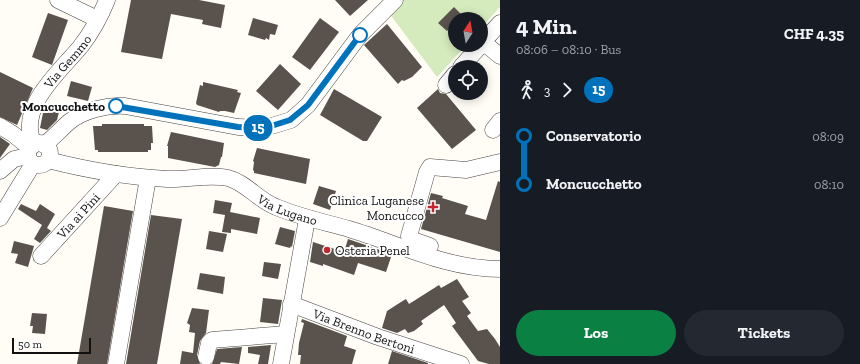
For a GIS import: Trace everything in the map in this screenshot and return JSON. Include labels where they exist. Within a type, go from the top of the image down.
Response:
[{"type":"street","points":[[58,0],[97,19]]},
{"type":"street","name":"Via Gemmo","points":[[36,153],[29,130],[30,118],[36,103],[52,78],[82,44],[107,0]]},
{"type":"street","points":[[0,218],[36,153],[70,121],[96,109],[110,106],[125,106],[238,127],[265,128],[290,120],[308,105],[360,35],[395,0]]},
{"type":"street","points":[[488,37],[500,23]]},
{"type":"street","points":[[488,48],[500,56]]},
{"type":"street","points":[[468,60],[475,52]]},
{"type":"street","points":[[0,126],[13,134],[36,153]]},
{"type":"street","points":[[0,171],[14,159],[36,153]]},
{"type":"street","name":"Via Lugano","points":[[36,153],[116,174],[175,180],[227,178],[241,183],[258,198],[275,207],[307,219],[349,229],[466,267],[494,269]]},
{"type":"street","points":[[494,269],[413,240],[409,236],[409,229],[426,172],[430,167],[466,170],[500,162]]},
{"type":"street","name":"Via ai Pini","points":[[41,256],[116,174]]},
{"type":"street","points":[[116,364],[148,178]]},
{"type":"street","points":[[281,364],[290,304],[307,219]]},
{"type":"street","name":"Via Brenno Bertoni","points":[[290,304],[378,337],[461,364]]},
{"type":"street","points":[[206,357],[209,343],[212,340],[286,334]]},
{"type":"green space","points":[[403,0],[500,0],[500,7],[488,20],[488,12],[448,12],[448,52],[460,52],[452,60],[448,60],[448,65],[437,77],[389,13]]},
{"type":"building","points":[[131,0],[199,0],[225,5],[221,28],[202,24],[203,20],[171,14],[162,59],[121,52]]},
{"type":"building","points":[[335,0],[368,0],[350,16]]},
{"type":"building","points":[[454,7],[459,12],[449,12]]},
{"type":"building","points":[[48,13],[68,20],[52,65],[32,57]]},
{"type":"building","points":[[448,13],[447,31],[438,23]]},
{"type":"building","points":[[253,18],[278,25],[275,35],[270,34],[269,40],[266,38],[265,40],[248,35]]},
{"type":"building","points":[[320,18],[339,32],[310,70],[292,57]]},
{"type":"building","points":[[387,24],[422,67],[412,77],[404,81],[402,80],[398,84],[364,45]]},
{"type":"building","points":[[280,64],[301,84],[278,110],[256,91]]},
{"type":"building","points":[[0,72],[33,88],[17,125],[0,117]]},
{"type":"building","points":[[71,81],[92,87],[88,101],[67,96]]},
{"type":"building","points":[[203,82],[238,90],[237,92],[241,93],[234,113],[225,111],[219,112],[197,105],[196,103],[200,85],[203,86]]},
{"type":"building","points":[[334,89],[382,117],[367,141],[363,141],[320,115]]},
{"type":"building","points":[[438,89],[440,93],[446,94],[448,100],[451,100],[476,130],[452,149],[417,108]]},
{"type":"building","points":[[44,108],[59,112],[57,120],[47,130],[40,128]]},
{"type":"building","points":[[102,124],[144,124],[144,126],[152,126],[153,143],[151,143],[151,150],[148,150],[148,152],[98,152],[98,150],[95,150],[93,126],[102,126]]},
{"type":"building","points":[[171,132],[224,143],[219,165],[215,167],[168,158],[167,146]]},
{"type":"building","points":[[0,137],[10,144],[0,158]]},
{"type":"building","points":[[257,148],[310,159],[306,184],[254,173],[253,161]]},
{"type":"building","points":[[498,181],[500,182],[500,252],[421,229],[431,193],[468,206],[465,214],[486,220]]},
{"type":"building","points":[[319,186],[336,191],[330,210],[313,204]]},
{"type":"building","points":[[215,200],[232,203],[230,212],[260,218],[257,234],[231,229],[231,233],[222,232],[225,215],[213,213]]},
{"type":"building","points":[[21,204],[36,211],[40,204],[55,214],[47,228],[51,231],[40,243],[34,239],[42,225],[18,209]]},
{"type":"building","points":[[104,206],[133,211],[107,364],[77,364]]},
{"type":"building","points":[[151,215],[182,219],[157,364],[126,364]]},
{"type":"building","points":[[280,227],[295,231],[292,247],[291,246],[290,248],[275,244]]},
{"type":"building","points":[[209,231],[227,234],[223,252],[206,249]]},
{"type":"building","points":[[348,239],[392,254],[386,272],[358,263],[354,275],[323,264],[323,266],[310,262],[313,242],[344,252]]},
{"type":"building","points":[[14,241],[34,246],[28,267],[15,263],[18,254],[11,253]]},
{"type":"building","points":[[264,262],[281,264],[278,279],[262,276]]},
{"type":"building","points":[[200,273],[225,277],[223,294],[197,289]]},
{"type":"building","points":[[457,279],[469,297],[462,301],[471,313],[467,316],[478,331],[487,329],[495,339],[500,347],[500,364],[489,364],[478,361],[452,326],[456,323],[444,305],[421,321],[423,324],[414,331],[408,333],[405,329],[397,333],[382,328],[387,311],[406,299],[409,304],[439,285],[441,288]]},
{"type":"building","points":[[263,298],[282,300],[278,324],[260,322]]},
{"type":"building","points":[[192,308],[209,310],[206,333],[200,341],[197,355],[200,364],[180,364],[182,351],[193,353],[195,333],[189,332],[190,325],[187,323]]},
{"type":"building","points":[[32,313],[47,314],[45,334],[32,333],[33,326],[30,326]]},
{"type":"building","points":[[302,319],[347,336],[344,346],[356,350],[352,364],[300,364],[301,355],[298,355],[299,343],[304,323],[301,322]]},
{"type":"building","points":[[271,345],[268,364],[258,364],[260,355],[248,353],[248,347]]},
{"type":"building","points":[[242,347],[239,364],[221,362],[220,364],[212,364],[217,349]]},
{"type":"building","points":[[392,351],[428,363],[428,364],[388,364]]},
{"type":"bus line","name":"15","points":[[116,106],[125,106],[238,127],[265,128],[290,120],[308,105],[360,35]]},
{"type":"place","name":"Moncucchetto","points":[[116,106]]},
{"type":"place","name":"Clinica Luganese Moncucco","points":[[433,207]]},
{"type":"place","name":"Osteria Penel","points":[[327,250]]}]
